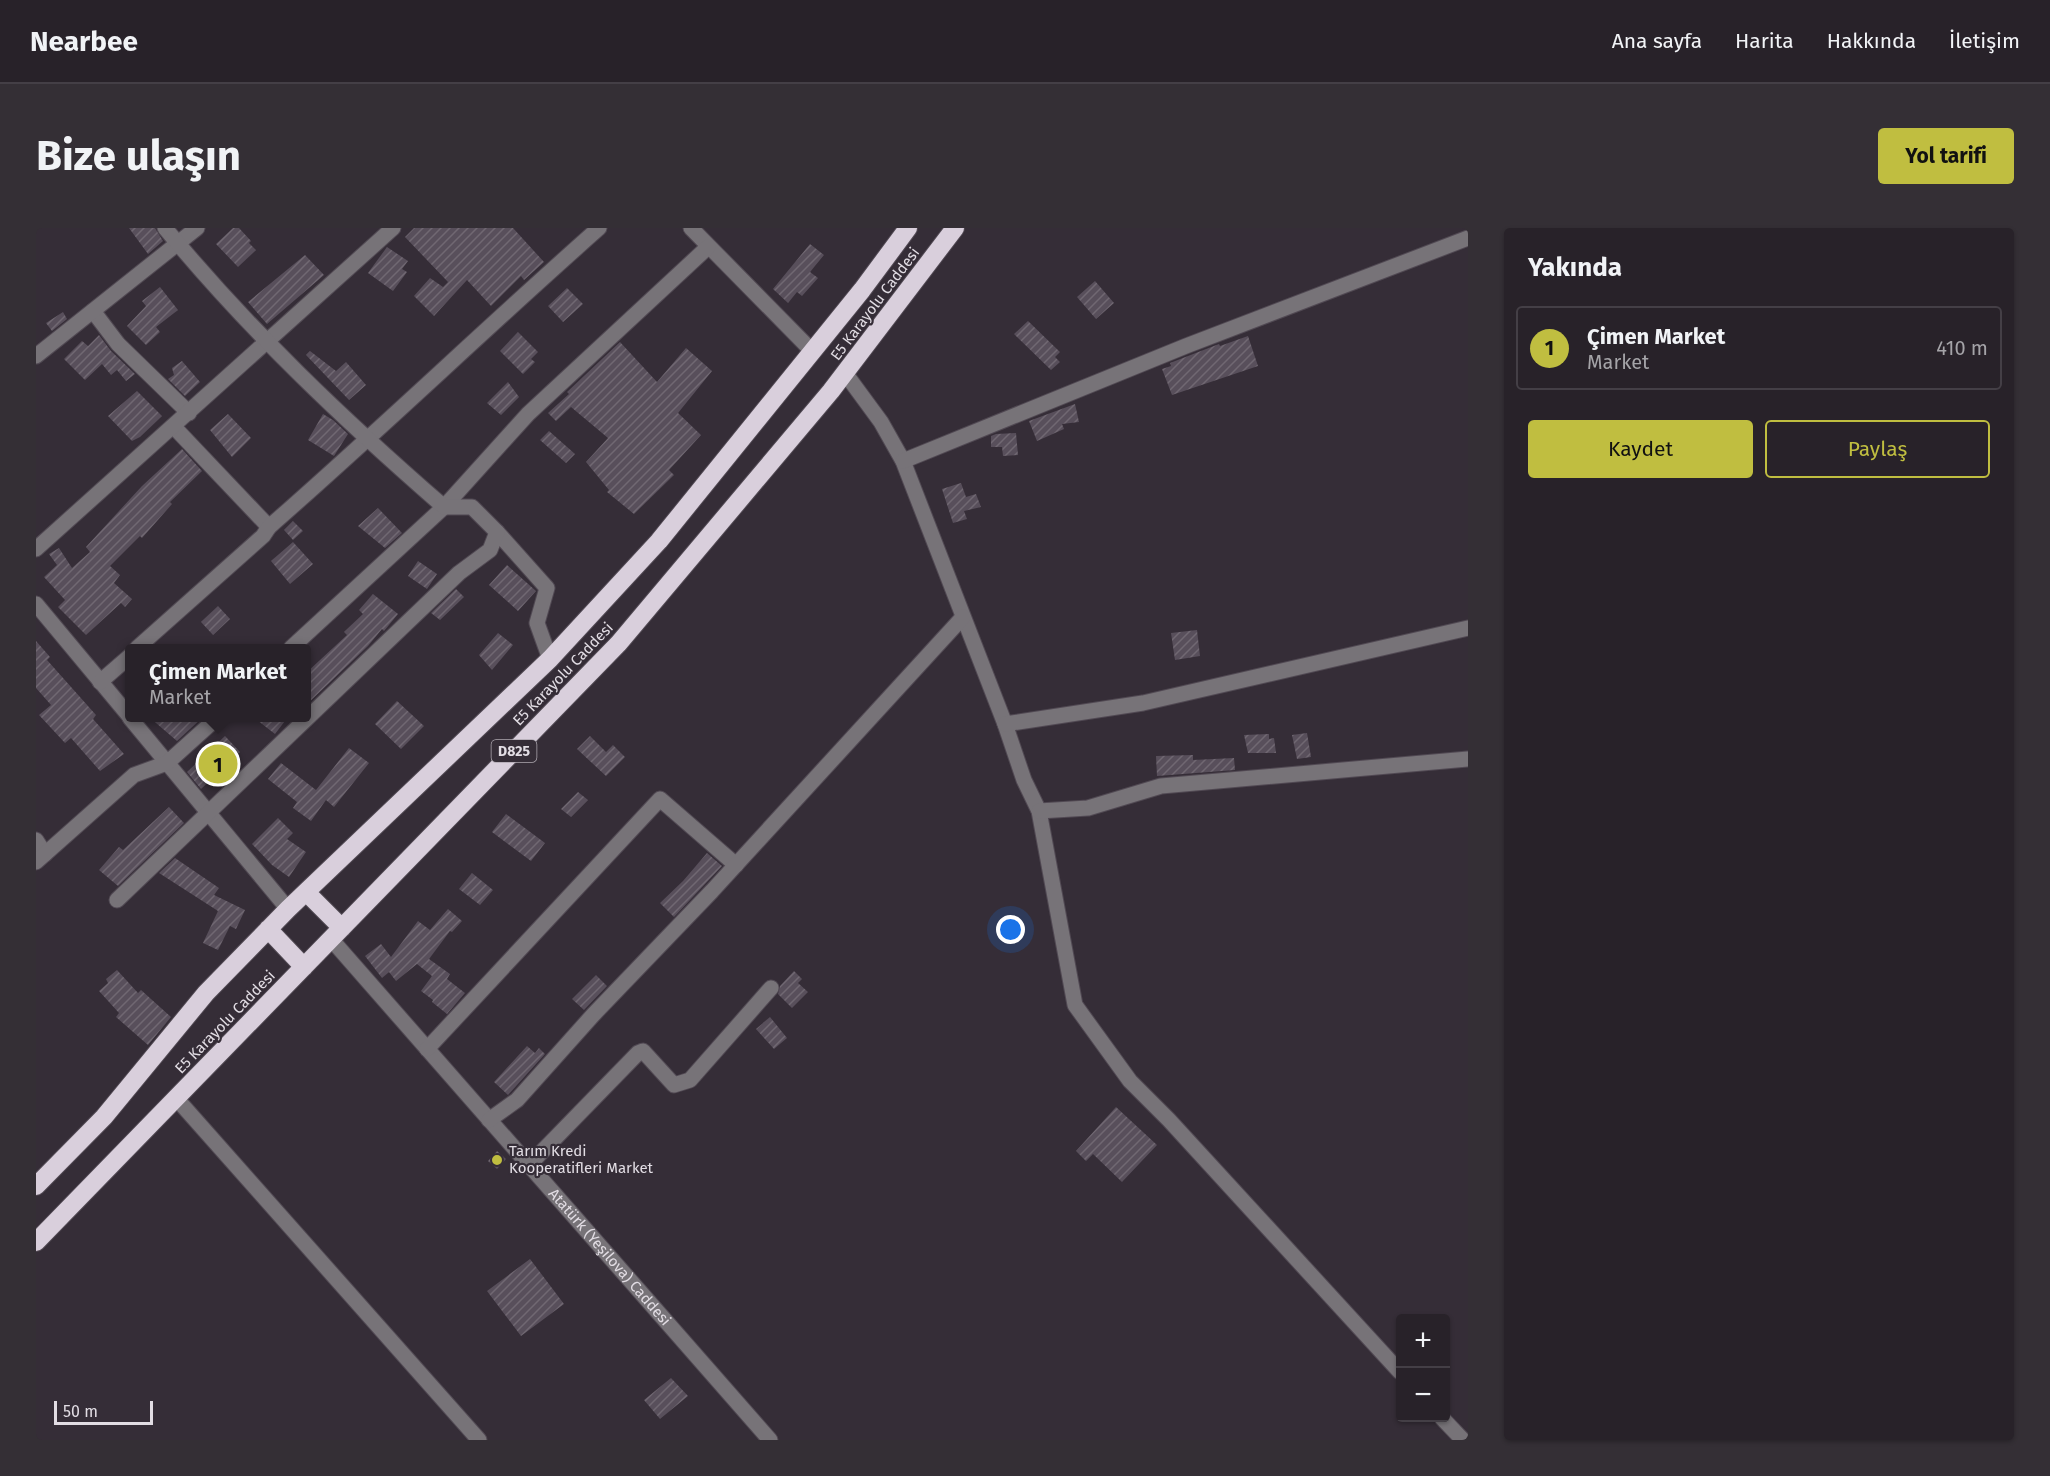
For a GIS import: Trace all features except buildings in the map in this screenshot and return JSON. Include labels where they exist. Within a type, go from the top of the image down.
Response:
[{"type":"highway","name":"E5 Karayolu Caddesi","points":[[36,1186],[104,1117],[206,993],[306,891],[550,659],[659,541],[862,290],[908,228]]},
{"type":"highway","name":"E5 Karayolu Caddesi","points":[[36,1242],[619,643],[845,374],[955,228]]},
{"type":"highway","points":[[306,891],[336,934]]},
{"type":"highway","points":[[268,929],[304,967]]},
{"type":"street","points":[[165,228],[266,341],[367,441],[444,507],[472,507],[497,532],[547,588],[537,623],[550,659]]},
{"type":"street","points":[[36,356],[197,228]]},
{"type":"street","points":[[36,549],[393,228]]},
{"type":"street","points":[[141,644],[367,441],[490,324],[599,228]]},
{"type":"street","points":[[691,228],[812,351]]},
{"type":"street","points":[[903,461],[1186,346],[1468,238]]},
{"type":"street","points":[[295,644],[444,507],[528,414],[708,247]]},
{"type":"street","points":[[93,311],[118,344],[189,413]]},
{"type":"street","points":[[845,374],[881,422],[903,461],[1005,724],[1024,780],[1039,811],[1075,1005],[1131,1081],[1397,1368]]},
{"type":"street","points":[[174,427],[270,527]]},
{"type":"street","points":[[311,715],[459,573],[490,550],[497,532]]},
{"type":"street","points":[[36,604],[125,711]]},
{"type":"street","points":[[489,1120],[517,1100],[593,1015],[736,865],[963,617]]},
{"type":"street","points":[[1005,724],[1143,703],[1468,628]]},
{"type":"street","points":[[100,682],[125,660]]},
{"type":"street","points":[[134,722],[288,909]]},
{"type":"street","points":[[36,840],[40,858],[134,775],[167,763],[211,722]]},
{"type":"street","points":[[117,900],[303,722]]},
{"type":"street","points":[[1039,811],[1088,807],[1161,786],[1468,759]]},
{"type":"street","points":[[427,1049],[660,799],[736,865]]},
{"type":"street","name":"Atatürk (Yeşilova) Caddesi","points":[[336,934],[427,1049],[770,1440]]},
{"type":"street","points":[[529,1165],[638,1053],[643,1051],[674,1085],[690,1080],[771,988]]},
{"type":"street","points":[[176,1098],[479,1440]]},
{"type":"street","points":[[1446,1422],[1463,1440]]},
{"type":"place","name":"Çimen Market","points":[[218,764]]},
{"type":"place","name":"Tarım Kredi Kooperatifleri Market","points":[[497,1160]]}]
